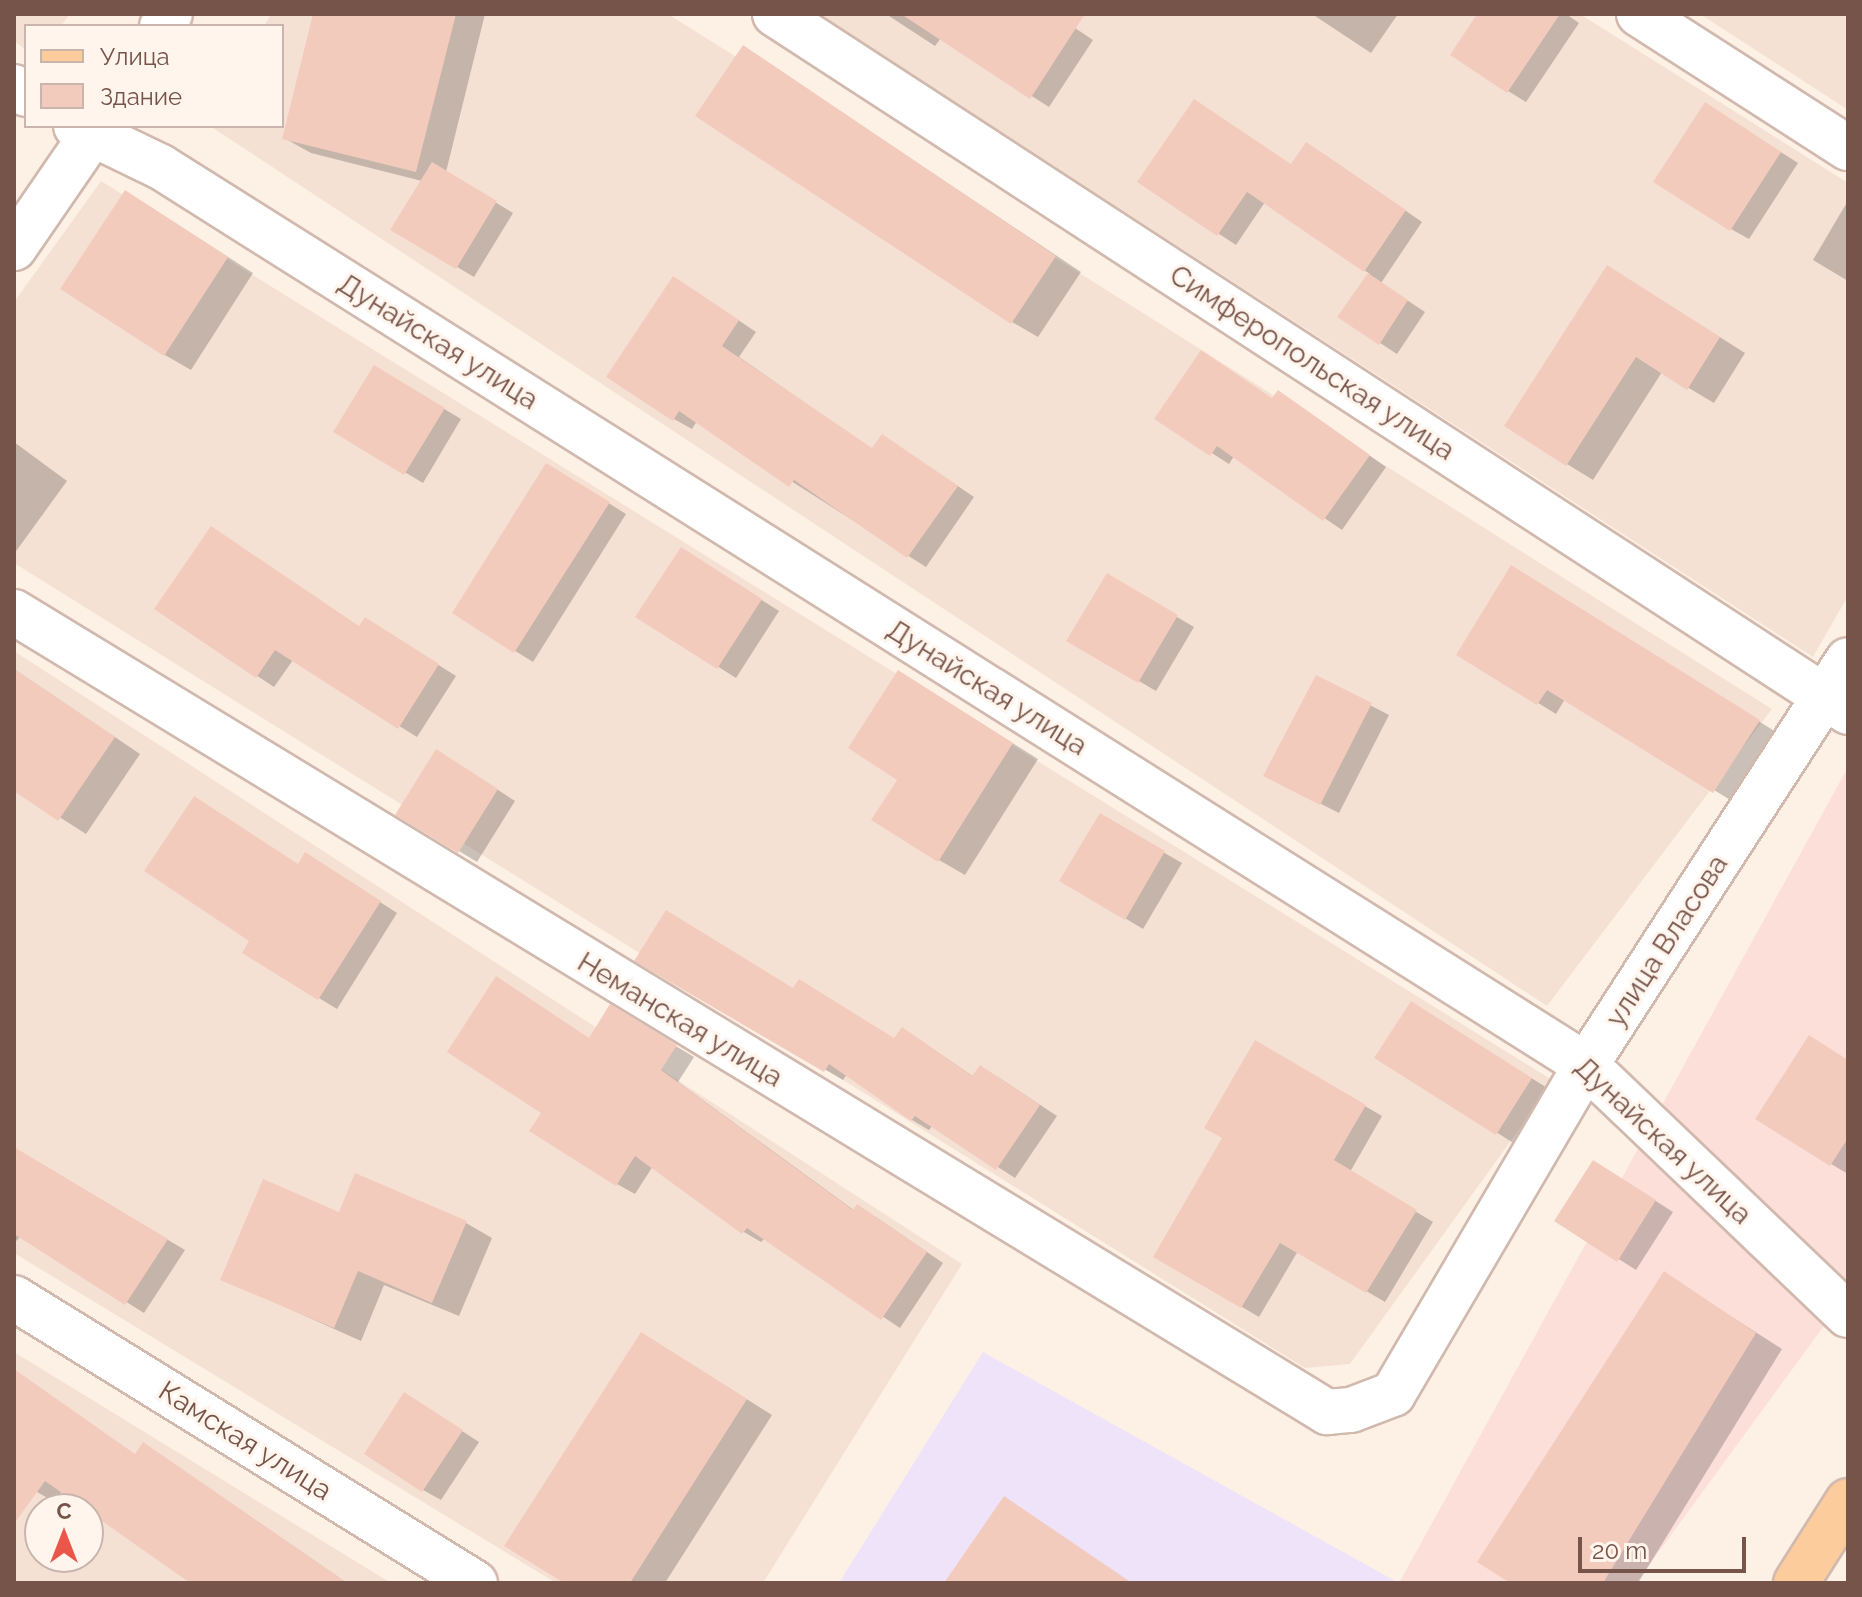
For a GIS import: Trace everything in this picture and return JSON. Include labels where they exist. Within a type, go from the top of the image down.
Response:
[{"type":"main road","points":[[1796,1583],[1848,1501]]},
{"type":"street","name":"Симферопольская улица","points":[[775,14],[1837,705]]},
{"type":"street","points":[[1639,14],[1848,148]]},
{"type":"street","points":[[14,248],[89,129]]},
{"type":"street","name":"Дунайская улица","points":[[89,129],[161,167],[1586,1065],[1848,1315]]},
{"type":"street","name":"Неманская улица","points":[[14,612],[1306,1403],[1327,1412],[1351,1410]]},
{"type":"street","name":"улица Власова","points":[[1351,1410],[1393,1394],[1586,1065],[1837,705],[1848,660]]},
{"type":"street","name":"Камская улица","points":[[14,1298],[475,1583]]},
{"type":"shaded area","points":[[14,14],[70,14],[62,24],[24,24],[24,48],[14,41]]},
{"type":"shaded area","points":[[271,14],[668,14],[1772,709],[1547,1006],[213,128],[284,128],[284,24],[265,24]]},
{"type":"shaded area","points":[[819,14],[1580,14],[1848,183],[1848,596],[1813,657]]},
{"type":"shaded area","points":[[1700,14],[1848,14],[1848,110]]},
{"type":"shaded area","points":[[101,181],[1554,1081],[1350,1364],[1305,1368],[14,563],[14,302]]},
{"type":"shaded area","points":[[14,651],[962,1264],[763,1583],[556,1583],[14,1253]]},
{"type":"shaded area","points":[[1848,767],[1848,1293],[1636,1583],[1399,1583]]},
{"type":"shaded area","points":[[14,1352],[391,1583],[14,1583]]},
{"type":"shaded area","points":[[983,1352],[1399,1583],[839,1583]]},
{"type":"building","points":[[313,14],[456,14],[416,172],[282,139]]},
{"type":"building","points":[[901,14],[1085,14],[1030,99]]},
{"type":"building","points":[[1477,14],[1560,14],[1507,93],[1450,55]]},
{"type":"building","points":[[743,45],[1056,256],[1011,324],[695,116]]},
{"type":"building","points":[[1194,99],[1291,164],[1306,142],[1406,210],[1364,272],[1247,192],[1217,236],[1137,182]]},
{"type":"building","points":[[1705,102],[1781,152],[1730,231],[1653,182]]},
{"type":"building","points":[[432,162],[497,201],[456,269],[390,230]]},
{"type":"building","points":[[125,190],[228,257],[164,356],[60,289]]},
{"type":"building","points":[[1607,265],[1720,337],[1687,390],[1636,357],[1566,466],[1504,426]]},
{"type":"building","points":[[1368,273],[1408,300],[1379,345],[1337,317]]},
{"type":"building","points":[[673,276],[739,320],[722,346],[872,448],[882,434],[958,486],[907,558],[794,480],[789,487],[679,411],[673,421],[606,377]]},
{"type":"building","points":[[1201,350],[1272,398],[1278,390],[1370,455],[1323,521],[1217,446],[1210,456],[1154,419]]},
{"type":"building","points":[[374,365],[445,408],[404,475],[333,432]]},
{"type":"building","points":[[546,463],[610,502],[514,653],[452,613]]},
{"type":"building","points":[[211,526],[359,626],[365,617],[439,664],[398,729],[275,650],[256,678],[154,609]]},
{"type":"building","points":[[681,547],[762,599],[717,669],[635,617]]},
{"type":"building","points":[[1511,565],[1760,720],[1713,793],[1547,690],[1537,705],[1456,655]]},
{"type":"building","points":[[1107,573],[1178,615],[1138,683],[1066,641]]},
{"type":"building","points":[[14,669],[115,737],[58,821],[14,791]]},
{"type":"building","points":[[898,670],[1013,743],[938,862],[871,820],[897,780],[848,748]]},
{"type":"building","points":[[1316,675],[1372,703],[1320,805],[1263,776]]},
{"type":"building","points":[[436,749],[498,789],[458,853],[395,815]]},
{"type":"building","points":[[194,796],[298,864],[305,852],[381,901],[318,1000],[242,953],[249,941],[144,871]]},
{"type":"building","points":[[1100,813],[1165,851],[1125,920],[1059,881]]},
{"type":"building","points":[[666,910],[793,988],[799,979],[894,1038],[902,1027],[972,1076],[980,1065],[1040,1105],[996,1170],[915,1116],[911,1121],[829,1064],[824,1072],[634,961]]},
{"type":"building","points":[[496,976],[589,1038],[610,1004],[677,1045],[661,1070],[853,1210],[857,1204],[927,1252],[881,1320],[747,1228],[742,1234],[635,1156],[616,1186],[529,1131],[541,1113],[447,1052]]},
{"type":"building","points":[[1411,1001],[1532,1078],[1496,1135],[1374,1058]]},
{"type":"building","points":[[1809,1035],[1848,1060],[1848,1138],[1830,1166],[1755,1119]]},
{"type":"building","points":[[1255,1040],[1366,1105],[1334,1160],[1417,1210],[1366,1293],[1280,1243],[1241,1308],[1153,1257],[1222,1138],[1204,1128]]},
{"type":"building","points":[[14,1147],[168,1239],[125,1305],[14,1234]]},
{"type":"building","points":[[1593,1160],[1656,1200],[1617,1262],[1554,1221]]},
{"type":"building","points":[[355,1173],[467,1221],[432,1303],[358,1271],[334,1328],[220,1280],[263,1179],[339,1212]]},
{"type":"building","points":[[1664,1271],[1756,1333],[1603,1583],[1510,1583],[1477,1562]]},
{"type":"building","points":[[641,1332],[747,1399],[630,1583],[564,1583],[504,1546]]},
{"type":"building","points":[[14,1369],[135,1454],[143,1442],[347,1583],[190,1583],[104,1523],[104,1493],[62,1493],[45,1481],[36,1493],[24,1493],[24,1510],[14,1524]]},
{"type":"building","points":[[404,1392],[463,1430],[422,1492],[364,1454]]},
{"type":"building","points":[[1004,1496],[1132,1583],[944,1583]]}]
